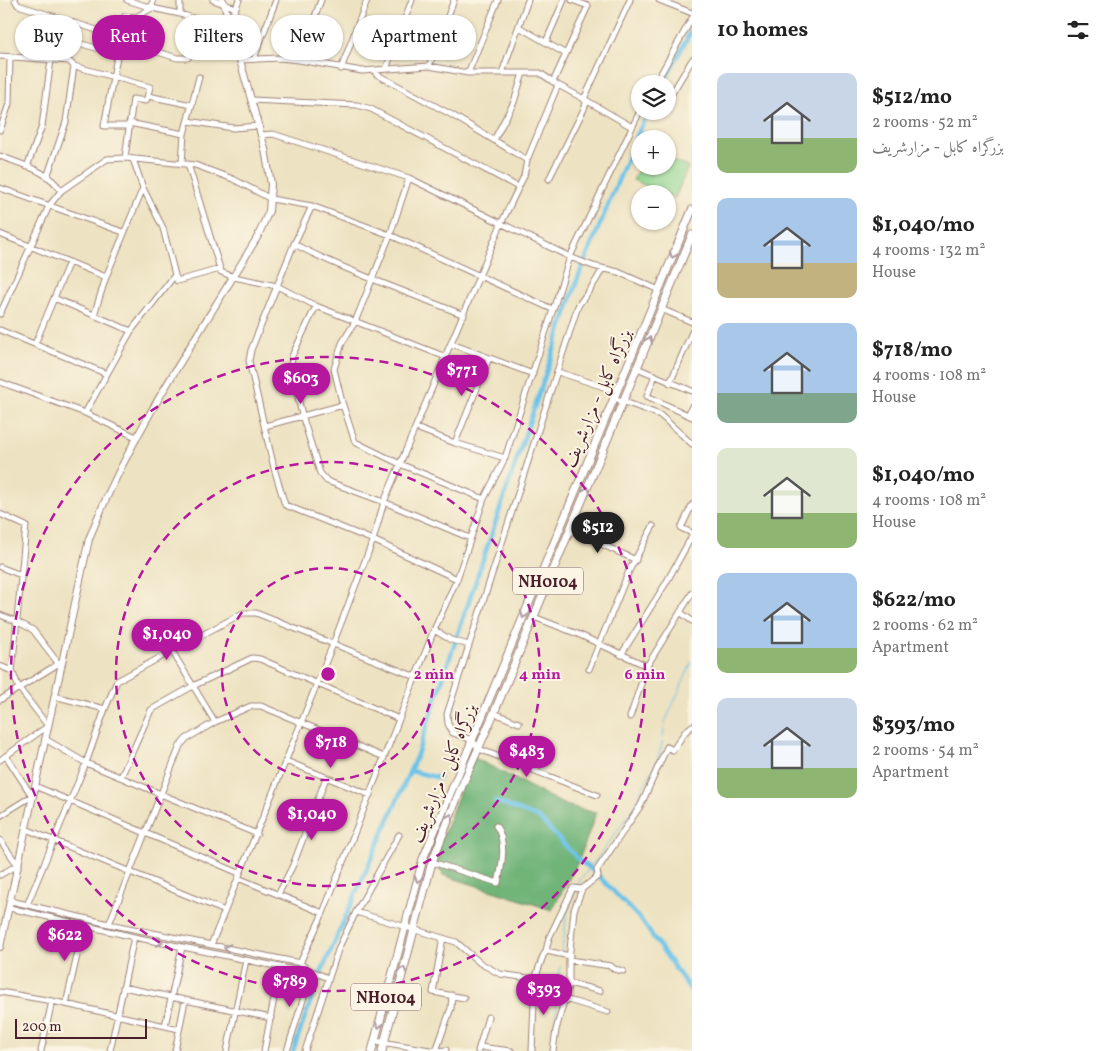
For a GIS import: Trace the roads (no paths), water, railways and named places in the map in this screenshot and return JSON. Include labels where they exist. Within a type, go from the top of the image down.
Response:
[{"type":"highway","name":"بزرگراه کابل - مزارشریف","points":[[372,1051],[423,859],[692,210]]},
{"type":"highway","name":"بزرگراه کابل - مزارشریف","points":[[382,1051],[432,862],[692,235]]},
{"type":"main road","points":[[223,2],[227,15]]},
{"type":"main road","points":[[0,947],[60,662],[89,539],[104,502],[136,437],[234,277],[264,224],[269,211],[271,184],[265,149],[240,60]]},
{"type":"street","points":[[15,0],[18,5],[92,29]]},
{"type":"street","points":[[127,0],[183,15]]},
{"type":"street","points":[[152,8],[153,0]]},
{"type":"street","points":[[180,0],[180,14]]},
{"type":"street","points":[[213,0],[236,8]]},
{"type":"street","points":[[234,15],[238,0]]},
{"type":"street","points":[[261,40],[276,0]]},
{"type":"street","points":[[316,15],[322,0]]},
{"type":"street","points":[[341,69],[368,0]]},
{"type":"street","points":[[386,69],[412,0]]},
{"type":"street","points":[[429,66],[454,0]]},
{"type":"street","points":[[468,73],[498,0]]},
{"type":"street","points":[[502,74],[528,0]]},
{"type":"street","points":[[546,42],[564,0]]},
{"type":"street","points":[[211,945],[333,644],[373,540],[384,502],[501,224],[524,176],[527,160],[566,54],[588,6],[572,0]]},
{"type":"street","points":[[549,179],[584,109],[586,103],[584,99],[630,0]]},
{"type":"street","points":[[660,0],[675,3],[692,13]]},
{"type":"street","points":[[140,15],[152,8]]},
{"type":"street","points":[[660,75],[692,18]]},
{"type":"street","points":[[519,27],[566,54]]},
{"type":"street","points":[[0,56],[15,56]]},
{"type":"street","points":[[0,130],[2,115],[7,112],[9,104],[10,56]]},
{"type":"street","points":[[27,167],[42,126],[51,60],[69,61],[74,66],[150,87],[146,101],[133,98],[125,158]]},
{"type":"street","points":[[116,60],[104,126],[129,124],[184,134]]},
{"type":"street","points":[[299,60],[341,69],[362,71],[429,66],[468,73],[540,72],[555,84],[632,127]]},
{"type":"street","points":[[676,87],[692,60]]},
{"type":"street","points":[[47,178],[66,122],[74,66]]},
{"type":"street","points":[[375,70],[376,74],[452,115],[527,160]]},
{"type":"street","points":[[494,140],[514,102],[522,73]]},
{"type":"street","points":[[199,77],[184,134],[185,164],[221,272],[234,277],[277,286],[316,306],[446,357]]},
{"type":"street","points":[[148,96],[192,105]]},
{"type":"street","points":[[251,100],[356,105],[371,110],[518,187]]},
{"type":"street","points":[[300,963],[323,913],[434,630],[457,579],[484,499],[505,458],[570,257],[636,120]]},
{"type":"street","points":[[188,121],[233,128],[259,126]]},
{"type":"street","points":[[261,135],[273,134],[408,178],[570,257],[593,266],[618,272],[659,290]]},
{"type":"street","points":[[0,156],[56,182],[61,190]]},
{"type":"street","points":[[0,314],[49,206],[61,190],[107,159],[125,158],[195,165],[233,179],[271,199],[312,206],[390,235],[552,309]]},
{"type":"street","points":[[133,159],[143,188],[163,228],[177,280],[220,269]]},
{"type":"street","points":[[408,178],[390,235],[355,322],[342,343],[334,369],[355,442],[400,464],[484,499]]},
{"type":"street","points":[[0,188],[124,232]]},
{"type":"street","points":[[94,315],[106,277],[143,188]]},
{"type":"street","points":[[312,206],[294,244],[251,350],[250,361],[285,505],[373,540],[457,579]]},
{"type":"street","points":[[0,234],[106,277]]},
{"type":"street","points":[[294,244],[372,279],[464,315]]},
{"type":"street","points":[[35,344],[69,262]]},
{"type":"street","points":[[597,795],[479,749],[472,740],[453,733],[448,724],[447,714],[578,306],[599,277],[602,268]]},
{"type":"street","points":[[85,413],[131,331],[175,275]]},
{"type":"street","points":[[54,298],[131,331]]},
{"type":"street","points":[[316,306],[292,356],[291,366],[302,415],[320,473],[327,481],[384,502],[470,538]]},
{"type":"street","points":[[661,309],[692,322]]},
{"type":"street","points":[[0,330],[107,374]]},
{"type":"street","points":[[670,383],[692,332]]},
{"type":"street","points":[[452,344],[533,374]]},
{"type":"street","points":[[455,442],[489,358]]},
{"type":"street","points":[[637,368],[692,391]]},
{"type":"street","points":[[558,372],[615,394],[623,401],[660,415],[692,444]]},
{"type":"street","points":[[654,375],[647,396],[690,416],[692,406]]},
{"type":"street","points":[[0,382],[85,413],[136,437]]},
{"type":"street","points":[[265,426],[343,405]]},
{"type":"street","points":[[416,428],[505,458]]},
{"type":"street","points":[[621,655],[690,543],[692,535],[681,528],[692,505]]},
{"type":"street","points":[[0,514],[26,526],[12,671],[20,688],[48,726],[0,760]]},
{"type":"street","points":[[589,669],[629,571],[653,526]]},
{"type":"street","points":[[570,530],[636,560]]},
{"type":"street","points":[[0,567],[21,575]]},
{"type":"street","points":[[630,717],[647,666],[692,593]]},
{"type":"street","points":[[680,612],[692,621]]},
{"type":"street","points":[[26,905],[86,763],[117,681],[243,613],[256,613],[416,677]]},
{"type":"street","points":[[0,615],[33,630],[60,662],[0,700]]},
{"type":"street","points":[[534,617],[647,666]]},
{"type":"street","points":[[434,630],[451,640],[469,646]]},
{"type":"street","points":[[172,651],[215,722]]},
{"type":"street","points":[[121,777],[151,710],[193,686],[252,658],[399,719]]},
{"type":"street","points":[[0,666],[12,671]]},
{"type":"street","points":[[54,696],[105,709]]},
{"type":"street","points":[[109,924],[180,746],[186,739],[215,722],[251,706],[261,706],[384,757]]},
{"type":"street","points":[[494,713],[519,722]]},
{"type":"street","points":[[532,1051],[535,979],[542,956],[546,951],[548,938],[560,913],[578,889],[598,876],[597,870],[641,805],[667,747],[672,750],[685,732],[692,726]]},
{"type":"street","points":[[45,739],[86,763],[257,834]]},
{"type":"street","points":[[0,816],[32,796],[6,756]]},
{"type":"street","points":[[286,761],[370,795]]},
{"type":"street","points":[[278,895],[293,865],[326,778]]},
{"type":"street","points":[[35,786],[146,833],[239,875],[278,895],[323,913]]},
{"type":"street","points":[[432,862],[498,883],[503,862],[501,833],[496,826]]},
{"type":"street","points":[[26,829],[225,911]]},
{"type":"street","points":[[305,1051],[326,977],[338,947],[399,835]]},
{"type":"street","points":[[0,840],[18,864],[0,875]]},
{"type":"street","points":[[553,1051],[556,1030],[569,983],[574,910],[578,889]]},
{"type":"street","points":[[10,904],[26,905],[300,963],[326,977]]},
{"type":"street","points":[[10,904],[84,925],[182,947],[300,971],[312,971]]},
{"type":"street","points":[[356,912],[456,942],[480,963],[500,974],[535,979]]},
{"type":"street","points":[[66,1004],[84,925]]},
{"type":"street","points":[[110,1051],[134,936]]},
{"type":"street","points":[[443,938],[433,992],[464,998]]},
{"type":"street","points":[[165,1026],[182,947]]},
{"type":"street","points":[[546,951],[611,966],[614,969],[623,971]]},
{"type":"street","points":[[227,1051],[246,960]]},
{"type":"street","points":[[264,1051],[280,967]]},
{"type":"street","points":[[287,1051],[312,971]]},
{"type":"street","points":[[569,983],[600,991]]},
{"type":"street","points":[[123,987],[271,1018]]},
{"type":"street","points":[[0,992],[52,1001],[179,1029]]},
{"type":"street","points":[[436,1051],[451,1008],[452,995]]},
{"type":"street","points":[[565,999],[608,1012]]},
{"type":"street","points":[[40,1051],[52,1001]]},
{"type":"street","points":[[174,1051],[185,1001]]},
{"type":"street","points":[[488,1017],[479,1049],[511,1051]]},
{"type":"street","points":[[375,1041],[436,1051],[446,1050]]},
{"type":"waterway","points":[[668,75],[692,29]]},
{"type":"waterway","points":[[293,1051],[320,975],[417,755],[579,275],[644,120]]},
{"type":"waterway","points":[[576,887],[636,805],[657,761],[665,722],[692,662]]},
{"type":"waterway","points":[[411,771],[439,778]]},
{"type":"waterway","points":[[495,801],[539,818],[579,860],[595,872],[641,920],[692,992]]},
{"type":"waterway","points":[[562,951],[567,913],[575,891]]},
{"type":"waterway","points":[[555,1024],[560,967]]}]
